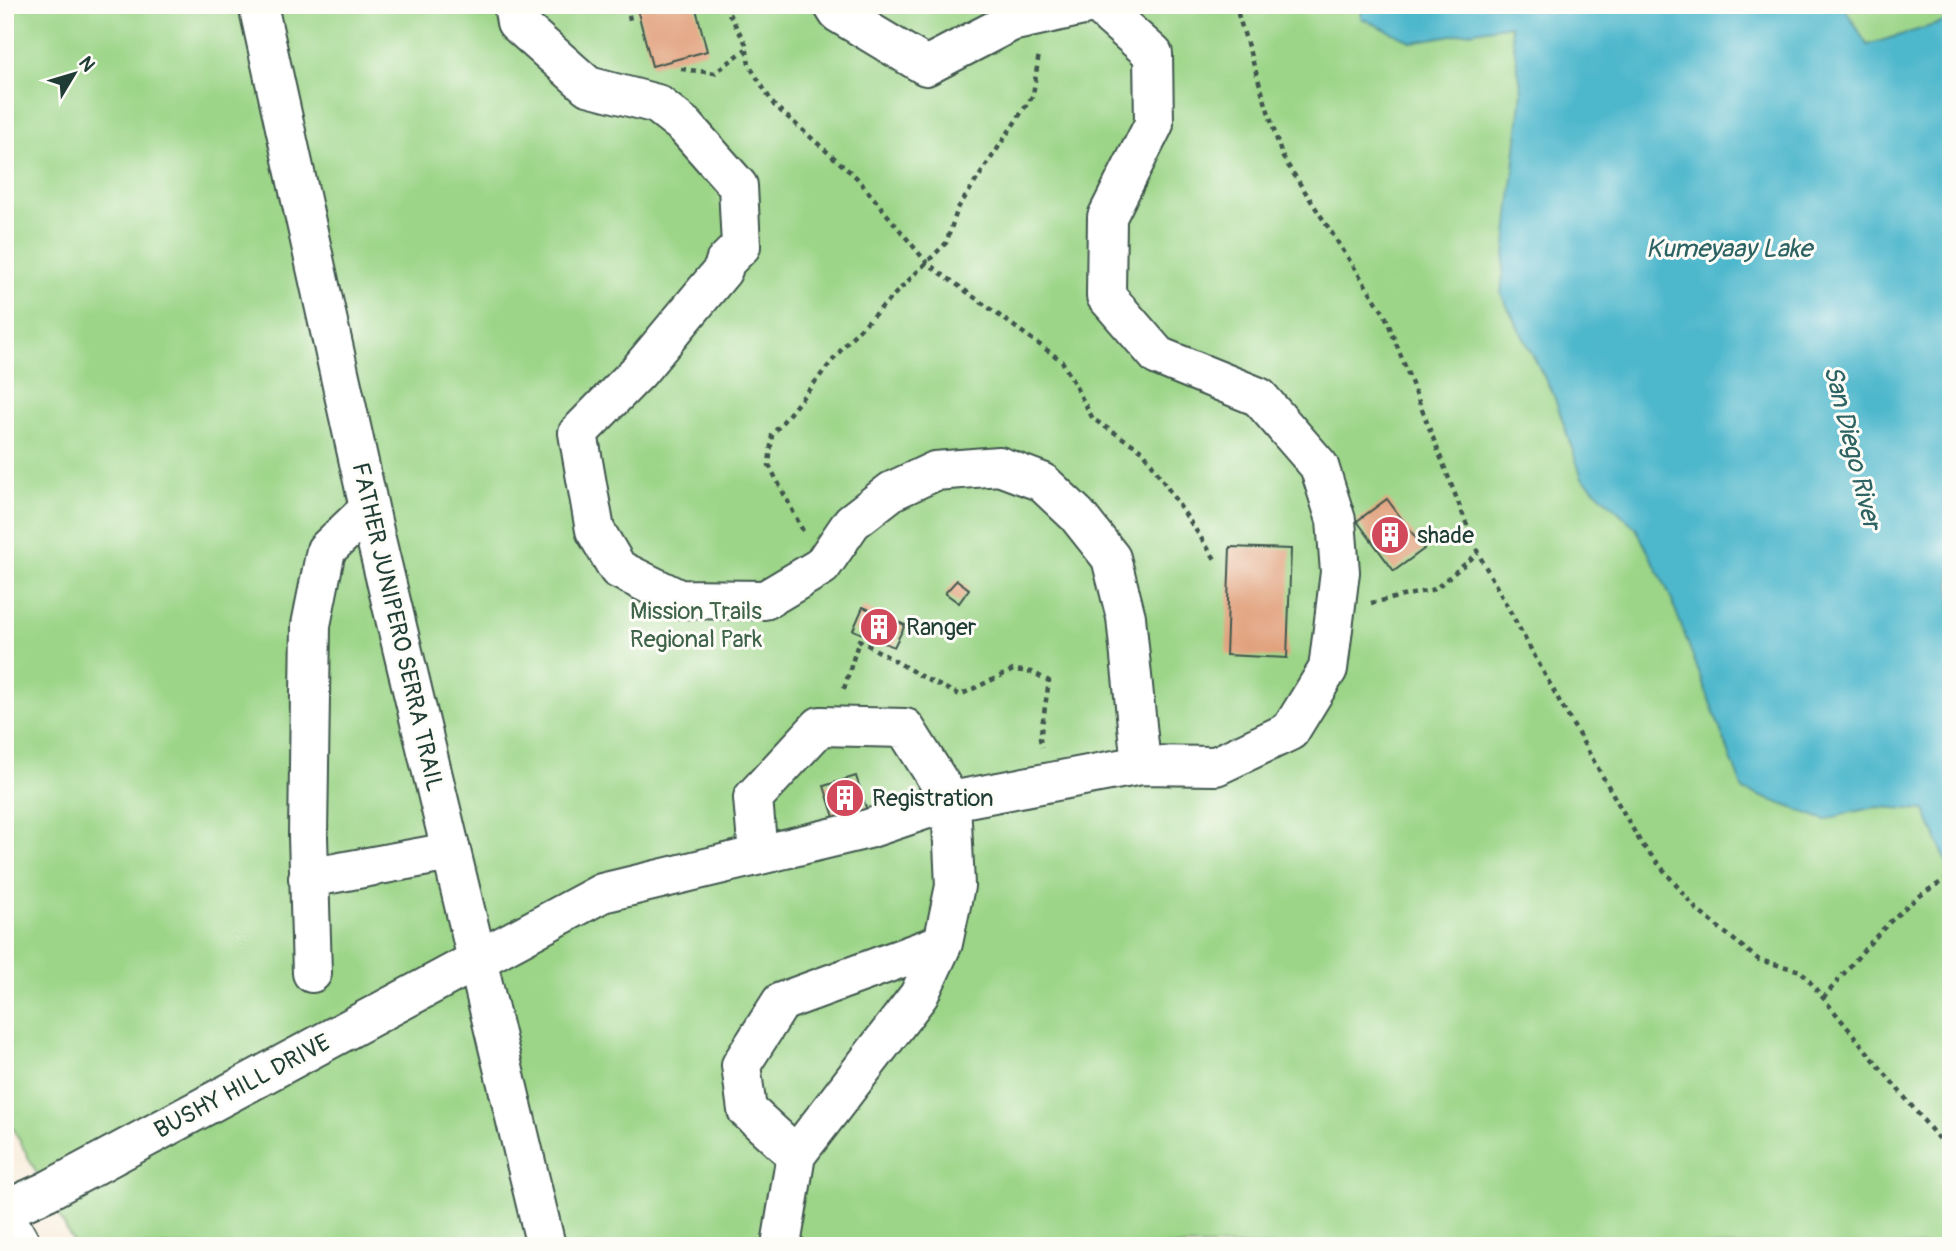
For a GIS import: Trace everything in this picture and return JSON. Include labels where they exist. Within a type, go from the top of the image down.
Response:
[{"type":"street","name":"FATHER JUNIPERO SERRA TRAIL","points":[[258,5],[369,509],[546,1246]]},
{"type":"street","points":[[513,5],[516,22],[588,86],[657,104],[685,126],[738,186],[741,246],[725,262],[723,270],[638,372],[578,433],[595,530],[618,569],[679,599],[765,600],[822,566],[852,523],[892,491],[935,471],[999,466],[1042,482],[1077,515],[1111,558],[1126,617],[1142,765]]},
{"type":"street","points":[[833,5],[838,13],[926,66],[1011,22],[1088,5]]},
{"type":"street","name":"BUSHY HILL DRIVE","points":[[5,1210],[47,1191],[602,893],[868,829],[951,801],[1142,765],[1216,766],[1290,731],[1328,669],[1340,572],[1336,520],[1319,466],[1259,397],[1158,356],[1106,296],[1107,217],[1154,124],[1153,54],[1098,5]]},
{"type":"street","points":[[312,973],[309,878],[311,625],[326,550],[369,509]]},
{"type":"street","points":[[758,855],[753,798],[820,726],[905,728],[951,801],[956,886],[943,943],[919,995],[796,1155],[782,1239],[784,1246]]},
{"type":"street","points":[[309,878],[450,852]]},
{"type":"street","points":[[796,1155],[747,1110],[741,1065],[781,1002],[943,943]]},
{"type":"street","points":[[5,1216],[22,1246]]},
{"type":"path","points":[[627,5],[631,20]]},
{"type":"path","points":[[724,5],[746,44],[749,65],[774,105],[857,178],[927,263],[1062,361],[1093,419],[1143,451],[1216,559]]},
{"type":"path","points":[[1232,5],[1237,11],[1282,156],[1385,315],[1478,553],[1642,843],[1697,909],[1759,960],[1801,971],[1951,1154]]},
{"type":"path","points":[[822,566],[769,465],[772,435],[850,339],[946,243],[958,208],[1033,95],[1040,50],[1029,18]]},
{"type":"path","points":[[681,69],[715,73],[746,48]]},
{"type":"path","points":[[1334,612],[1435,589],[1478,553]]},
{"type":"path","points":[[840,701],[859,640],[926,679],[960,695],[1013,670],[1032,672],[1049,681],[1040,739],[1053,782]]},
{"type":"path","points":[[1823,998],[1898,913],[1935,884],[1951,877]]},
{"type":"green space","name":"Mission Trails Regional Park","points":[[5,5],[1951,5],[1951,1246],[75,1246],[5,1113]]},
{"type":"water","name":"Kumeyaay Lake","points":[[1362,5],[1843,5],[1867,45],[1951,20],[1951,873],[1925,810],[1877,807],[1825,820],[1743,790],[1669,593],[1636,528],[1582,478],[1554,396],[1501,294],[1522,91],[1510,25],[1412,42],[1361,18]]},
{"type":"building","points":[[636,5],[695,5],[707,51],[652,66]]},
{"type":"building","name":"shade","points":[[1387,499],[1424,549],[1394,571],[1357,521]]},
{"type":"building","points":[[1230,547],[1291,549],[1287,658],[1226,655]]},
{"type":"building","points":[[957,580],[969,589],[959,603],[945,593]]},
{"type":"building","name":"Ranger","points":[[863,607],[905,625],[894,647],[853,630]]},
{"type":"building","name":"Registration","points":[[856,776],[867,811],[835,820],[824,786]]},
{"type":"place","name":"shade","points":[[1390,535]]},
{"type":"place","name":"Ranger","points":[[879,627]]},
{"type":"place","name":"Registration","points":[[845,798]]},
{"type":"water label","name":"San Diego River","points":[[1853,447]]}]
